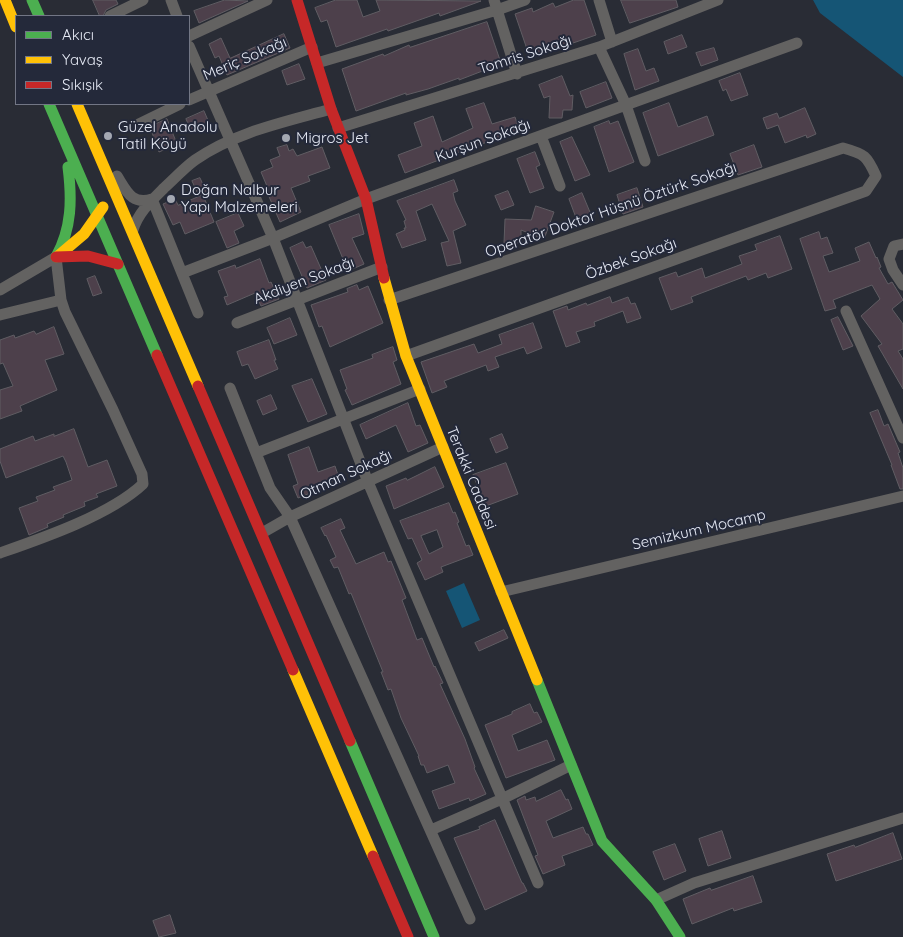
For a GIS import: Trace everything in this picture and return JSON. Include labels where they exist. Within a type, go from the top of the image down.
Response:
[{"type":"main road","points":[[4,0],[15,25]]},
{"type":"main road","points":[[32,0],[39,15]]},
{"type":"main road","name":"Terakki Caddesi","points":[[297,0],[330,109],[366,199],[389,300],[406,356],[602,842],[656,900],[680,937]]},
{"type":"main road","points":[[49,105],[408,937]]},
{"type":"main road","points":[[77,105],[434,937]]},
{"type":"main road","points":[[56,257],[67,234],[72,195],[64,139]]},
{"type":"main road","points":[[56,257],[76,244],[97,217],[114,188]]},
{"type":"main road","points":[[56,257],[79,254],[93,256],[118,264]]},
{"type":"street","points":[[112,15],[144,0]]},
{"type":"street","points":[[171,0],[177,15]]},
{"type":"street","points":[[190,36],[267,0]]},
{"type":"street","points":[[317,63],[495,5],[525,0]]},
{"type":"street","points":[[599,0],[612,42]]},
{"type":"street","name":"Tomris Sokağı","points":[[338,128],[599,47],[718,0]]},
{"type":"street","points":[[495,5],[517,74]]},
{"type":"street","name":"Kurşun Sokağı","points":[[182,273],[366,199],[797,42]]},
{"type":"street","name":"Meriç Sokağı","points":[[190,100],[312,47]]},
{"type":"street","points":[[599,47],[626,104],[646,161]]},
{"type":"street","points":[[190,48],[273,238],[368,482],[538,884]]},
{"type":"street","points":[[139,124],[178,105]]},
{"type":"street","points":[[132,232],[138,216],[152,199],[194,161],[230,141],[264,128],[330,109]]},
{"type":"street","points":[[541,136],[560,186]]},
{"type":"street","points":[[96,147],[125,189],[136,201],[143,202],[152,199]]},
{"type":"street","name":"Operatör Doktor Hüsnü Öztürk Sokağı","points":[[389,300],[843,148],[861,153],[869,160],[876,176],[866,191]]},
{"type":"street","name":"Özbek Sokağı","points":[[406,356],[866,191]]},
{"type":"street","points":[[152,199],[198,313]]},
{"type":"street","points":[[903,244],[894,246],[889,259],[893,270],[903,285]]},
{"type":"street","points":[[0,290],[56,257],[61,300],[65,312],[113,410],[142,474],[143,484],[133,494],[91,517],[0,553]]},
{"type":"street","name":"Akdiyen Sokağı","points":[[237,323],[382,267]]},
{"type":"street","points":[[0,315],[61,300]]},
{"type":"street","points":[[846,311],[903,438]]},
{"type":"street","points":[[230,388],[270,488],[290,517],[470,919]]},
{"type":"street","points":[[256,453],[420,389]]},
{"type":"street","name":"Otman Sokağı","points":[[262,533],[290,517],[443,447]]},
{"type":"street","name":"Semizkum Mocamp","points":[[501,592],[903,496]]},
{"type":"street","points":[[430,830],[502,799],[571,765]]},
{"type":"street","points":[[656,900],[694,883],[903,818]]},
{"type":"water","points":[[813,0],[903,0],[903,77],[820,13]]},
{"type":"water","points":[[464,583],[480,620],[462,628],[446,591]]},
{"type":"building","points":[[93,0],[116,0],[118,4],[106,10],[104,15],[100,15]]},
{"type":"building","points":[[225,0],[248,1],[199,23],[194,11]]},
{"type":"building","points":[[336,0],[357,0],[363,17],[380,11],[376,0],[481,1],[440,16],[439,13],[336,47],[327,20],[321,22],[315,8]]},
{"type":"building","points":[[574,0],[584,0],[596,35],[530,58],[515,14],[532,8],[533,12],[553,3],[555,7]]},
{"type":"building","points":[[621,0],[676,0],[678,7],[630,23]]},
{"type":"building","points":[[487,22],[502,66],[428,89],[406,95],[406,93],[356,111],[342,69],[383,54],[384,56],[409,45],[410,47]]},
{"type":"building","points":[[284,34],[290,48],[227,75],[219,56],[215,58],[209,44],[221,38],[230,58]]},
{"type":"building","points":[[682,35],[687,47],[668,54],[664,42]]},
{"type":"building","points":[[714,48],[718,60],[701,66],[696,53]]},
{"type":"building","points":[[638,49],[646,71],[654,68],[659,81],[635,90],[624,54]]},
{"type":"building","points":[[299,64],[305,79],[287,85],[282,71]]},
{"type":"building","points":[[740,73],[748,95],[731,101],[726,89],[723,91],[719,81]]},
{"type":"building","points":[[562,76],[570,96],[573,95],[572,110],[563,110],[562,118],[549,118],[550,96],[544,98],[539,85]]},
{"type":"building","points":[[606,82],[612,98],[586,108],[580,92]]},
{"type":"building","points":[[484,103],[492,124],[515,117],[520,132],[478,145],[405,173],[398,155],[422,146],[414,123],[433,116],[442,142],[473,128],[466,109]]},
{"type":"building","points":[[669,103],[678,127],[707,116],[714,135],[658,156],[643,113]]},
{"type":"building","points":[[805,108],[816,134],[807,138],[806,135],[785,143],[778,125],[767,129],[763,118],[777,113],[779,118]]},
{"type":"building","points":[[204,111],[210,125],[192,133],[186,119]]},
{"type":"building","points":[[167,119],[177,144],[159,152],[150,127]]},
{"type":"building","points":[[609,121],[610,124],[618,121],[634,162],[609,172],[594,127]]},
{"type":"building","points":[[572,137],[590,175],[575,181],[560,142]]},
{"type":"building","points":[[287,145],[289,151],[293,149],[297,156],[322,147],[330,168],[308,176],[310,181],[291,188],[301,212],[280,222],[261,172],[273,167],[270,160],[280,156],[277,148]]},
{"type":"building","points":[[754,145],[762,167],[738,175],[730,154]]},
{"type":"building","points":[[535,152],[540,165],[536,167],[544,188],[530,193],[517,159]]},
{"type":"building","points":[[200,178],[207,193],[199,196],[192,181]]},
{"type":"building","points":[[454,180],[458,191],[453,193],[455,201],[466,225],[453,231],[461,263],[447,266],[441,243],[449,241],[432,204],[416,211],[426,240],[402,248],[396,234],[405,230],[404,221],[406,220],[397,201]]},
{"type":"building","points":[[637,188],[643,207],[623,214],[617,195]]},
{"type":"building","points":[[508,191],[514,205],[501,210],[495,196]]},
{"type":"building","points":[[582,193],[592,217],[578,223],[569,199]]},
{"type":"building","points":[[203,195],[214,222],[185,234],[180,222],[173,225],[163,204],[175,199],[178,205]]},
{"type":"building","points":[[536,206],[554,212],[544,239],[521,230],[521,243],[504,243],[505,219],[531,220]]},
{"type":"building","points":[[238,213],[244,226],[234,231],[239,243],[227,248],[216,222]]},
{"type":"building","points":[[359,214],[364,234],[352,238],[364,264],[348,271],[329,225]]},
{"type":"building","points":[[819,232],[821,239],[827,237],[833,253],[823,256],[829,272],[860,261],[855,248],[869,242],[881,267],[879,268],[888,284],[892,282],[903,300],[892,309],[903,324],[903,349],[898,351],[903,359],[903,389],[878,346],[882,344],[861,316],[880,299],[872,285],[833,300],[836,308],[825,311],[800,239]]},
{"type":"building","points":[[780,236],[792,269],[768,278],[766,273],[748,280],[746,276],[691,297],[693,302],[671,310],[659,278],[676,272],[678,277],[702,268],[705,278],[742,264],[739,256],[757,250],[755,245]]},
{"type":"building","points":[[303,242],[306,248],[311,246],[326,280],[307,288],[290,248]]},
{"type":"building","points":[[260,259],[269,283],[271,282],[279,299],[261,306],[255,293],[227,305],[224,297],[228,296],[218,271],[235,265],[236,268]]},
{"type":"building","points":[[95,276],[102,293],[93,296],[87,279]]},
{"type":"building","points":[[357,285],[359,290],[368,286],[383,323],[330,347],[322,326],[319,327],[311,305],[348,292],[347,289]]},
{"type":"building","points":[[610,297],[612,303],[628,297],[631,304],[635,303],[641,318],[627,323],[623,311],[594,322],[595,326],[576,332],[580,342],[566,347],[553,311],[567,306],[568,310]]},
{"type":"building","points":[[838,317],[853,346],[843,350],[831,320]]},
{"type":"building","points":[[290,318],[297,335],[274,344],[267,328]]},
{"type":"building","points":[[533,323],[542,348],[527,354],[524,347],[495,357],[499,367],[488,371],[486,365],[444,381],[447,387],[432,393],[421,362],[474,344],[478,353],[502,344],[499,335]]},
{"type":"building","points":[[54,327],[64,354],[45,360],[57,390],[20,406],[22,411],[0,419],[0,390],[13,386],[3,363],[0,364],[0,340],[14,335],[15,338],[34,331],[36,334]]},
{"type":"building","points":[[269,340],[278,369],[255,379],[248,364],[242,366],[237,352]]},
{"type":"building","points":[[393,347],[397,360],[393,362],[401,384],[352,405],[345,390],[347,389],[340,370],[373,358],[372,355]]},
{"type":"building","points":[[312,379],[327,414],[308,422],[292,386]]},
{"type":"building","points":[[271,395],[277,409],[263,415],[257,401]]},
{"type":"building","points":[[408,403],[416,426],[420,425],[428,443],[408,452],[396,425],[366,439],[360,425]]},
{"type":"building","points":[[878,410],[884,426],[888,424],[900,452],[898,453],[903,468],[903,489],[900,489],[870,413]]},
{"type":"building","points":[[74,429],[88,467],[107,460],[117,486],[96,494],[98,497],[84,502],[85,506],[63,515],[64,517],[47,524],[48,527],[29,535],[19,508],[38,501],[36,497],[55,490],[53,487],[72,480],[66,462],[63,456],[6,478],[0,461],[0,449],[33,436],[35,441]]},
{"type":"building","points":[[502,434],[508,448],[496,453],[490,439]]},
{"type":"building","points":[[309,447],[318,472],[335,466],[339,478],[322,485],[323,488],[298,498],[293,486],[298,484],[288,455]]},
{"type":"building","points":[[506,463],[518,494],[486,506],[473,475]]},
{"type":"building","points":[[435,467],[444,487],[394,509],[386,486],[406,478],[407,480]]},
{"type":"building","points":[[449,503],[459,522],[457,523],[466,546],[469,545],[473,555],[441,567],[443,572],[425,580],[417,563],[422,560],[412,538],[408,539],[400,521]],"holes":[[[437,530],[443,547],[429,554],[421,536]]]},
{"type":"building","points":[[341,519],[345,528],[340,530],[356,564],[384,552],[388,562],[391,561],[406,598],[402,600],[417,640],[422,638],[443,683],[440,684],[465,739],[474,768],[486,794],[470,801],[469,798],[439,809],[432,791],[455,783],[448,765],[427,773],[424,765],[421,765],[391,689],[388,690],[381,672],[383,672],[351,593],[349,594],[338,567],[334,568],[330,560],[336,557],[321,528]]},
{"type":"building","points":[[504,630],[508,638],[479,651],[475,643]]},
{"type":"building","points":[[530,704],[534,713],[537,712],[542,722],[512,735],[518,751],[547,740],[555,760],[506,778],[485,725]]},
{"type":"building","points":[[561,790],[566,800],[568,799],[572,809],[546,821],[553,838],[583,827],[593,845],[562,856],[565,865],[543,874],[535,856],[538,855],[517,800],[525,796],[526,800],[535,797],[536,801]]},
{"type":"building","points":[[495,820],[527,891],[485,910],[454,838],[480,829],[479,827]]},
{"type":"building","points":[[722,831],[731,858],[708,866],[699,839]]},
{"type":"building","points":[[893,833],[902,859],[836,881],[827,854],[854,845],[855,847]]},
{"type":"building","points":[[675,844],[686,871],[664,880],[653,852]]},
{"type":"building","points":[[753,876],[762,902],[734,911],[733,908],[692,924],[683,899],[710,888],[711,890]]},
{"type":"building","points":[[170,915],[176,933],[159,937],[153,921]]},
{"type":"traffic: fast","points":[[32,0],[39,15]]},
{"type":"traffic: fast","points":[[49,105],[157,355]]},
{"type":"traffic: fast","points":[[56,257],[65,235],[70,213],[68,167]]},
{"type":"traffic: fast","points":[[537,680],[602,841],[656,900],[680,937]]},
{"type":"traffic: fast","points":[[350,741],[434,937]]},
{"type":"traffic: slow","points":[[5,0],[15,25]]},
{"type":"traffic: slow","points":[[77,105],[198,386]]},
{"type":"traffic: slow","points":[[58,256],[84,234],[103,207]]},
{"type":"traffic: slow","points":[[384,278],[406,356],[537,680]]},
{"type":"traffic: slow","points":[[293,670],[373,856]]},
{"type":"traffic: jam","points":[[297,0],[331,109],[366,199],[384,278]]},
{"type":"traffic: jam","points":[[56,257],[88,256],[118,264]]},
{"type":"traffic: jam","points":[[157,355],[293,670]]},
{"type":"traffic: jam","points":[[198,386],[350,741]]},
{"type":"traffic: jam","points":[[373,856],[408,937]]},
{"type":"place","name":"Güzel Anadolu Tatil Köyü","points":[[108,136]]},
{"type":"place","name":"Migros Jet","points":[[286,138]]},
{"type":"place","name":"Doğan Nalbur Yapı Malzemeleri","points":[[171,199]]}]
